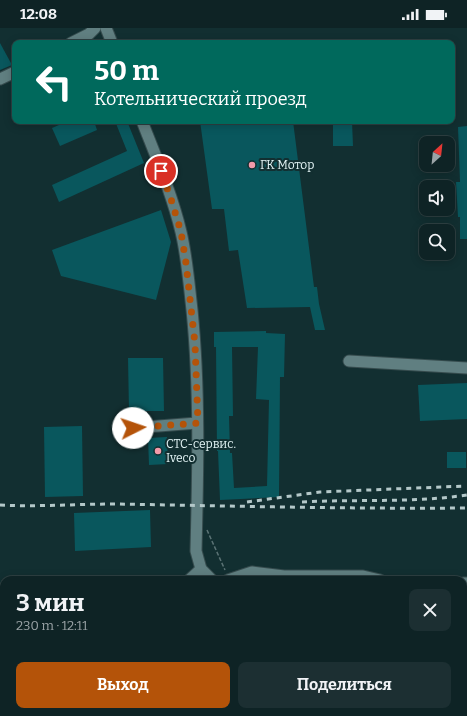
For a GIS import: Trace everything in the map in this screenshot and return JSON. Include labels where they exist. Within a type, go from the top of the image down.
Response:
[{"type":"street","points":[[77,40],[89,34],[95,28]]},
{"type":"street","points":[[106,28],[111,40]]},
{"type":"street","points":[[0,79],[12,73]]},
{"type":"street","points":[[143,124],[171,199],[181,232],[190,294],[195,344],[198,423],[196,551],[201,569],[208,576]]},
{"type":"street","points":[[349,361],[467,368]]},
{"type":"street","points":[[133,428],[198,423]]},
{"type":"street","points":[[193,576],[201,569]]},
{"type":"street","points":[[240,576],[252,572],[284,576],[363,576]]},
{"type":"path","points":[[205,526],[227,576]]},
{"type":"building","points":[[0,43],[12,65],[0,70]]},
{"type":"building","points":[[61,124],[95,124],[97,130],[60,146],[52,128]]},
{"type":"building","points":[[116,124],[128,124],[144,163],[59,202],[52,185],[127,151]]},
{"type":"building","name":"ГК Мотор","points":[[200,124],[293,124],[314,287],[317,287],[325,330],[315,330],[310,307],[247,308],[238,250],[229,251],[224,209],[212,209]]},
{"type":"building","points":[[333,124],[352,124],[353,146],[333,146]]},
{"type":"building","points":[[467,126],[467,239],[460,239],[460,217],[458,217],[456,182],[460,182],[458,127]]},
{"type":"building","points":[[161,210],[171,242],[156,300],[61,276],[52,250]]},
{"type":"building","points":[[266,331],[266,333],[285,334],[284,377],[280,377],[279,497],[220,500],[217,451],[216,347],[214,347],[214,332]],"holes":[[[232,347],[258,347],[256,399],[269,400],[267,486],[234,488],[232,453],[230,453],[229,416],[233,416]]]},
{"type":"building","points":[[128,358],[163,358],[164,411],[129,411]]},
{"type":"building","points":[[467,383],[467,419],[420,421],[418,385]]},
{"type":"building","points":[[82,426],[83,496],[45,497],[44,427]]},
{"type":"building","name":"СТС-сервис. Iveco","points":[[167,437],[168,464],[149,465],[148,438]]},
{"type":"building","points":[[447,452],[466,452],[466,468],[447,468]]},
{"type":"building","points":[[150,510],[151,547],[75,551],[74,513]]},
{"type":"railway","points":[[247,502],[320,492],[466,486]]},
{"type":"railway","points":[[302,502],[405,500],[467,495]]},
{"type":"railway","points":[[0,505],[43,506],[115,504],[335,508],[467,508]]},
{"type":"place","name":"ГК Мотор","points":[[252,165]]},
{"type":"place","name":"СТС-сервис. Iveco","points":[[158,451]]},
{"type":"route","points":[[133,428],[198,423],[195,344],[186,263],[181,232],[161,171]]}]
